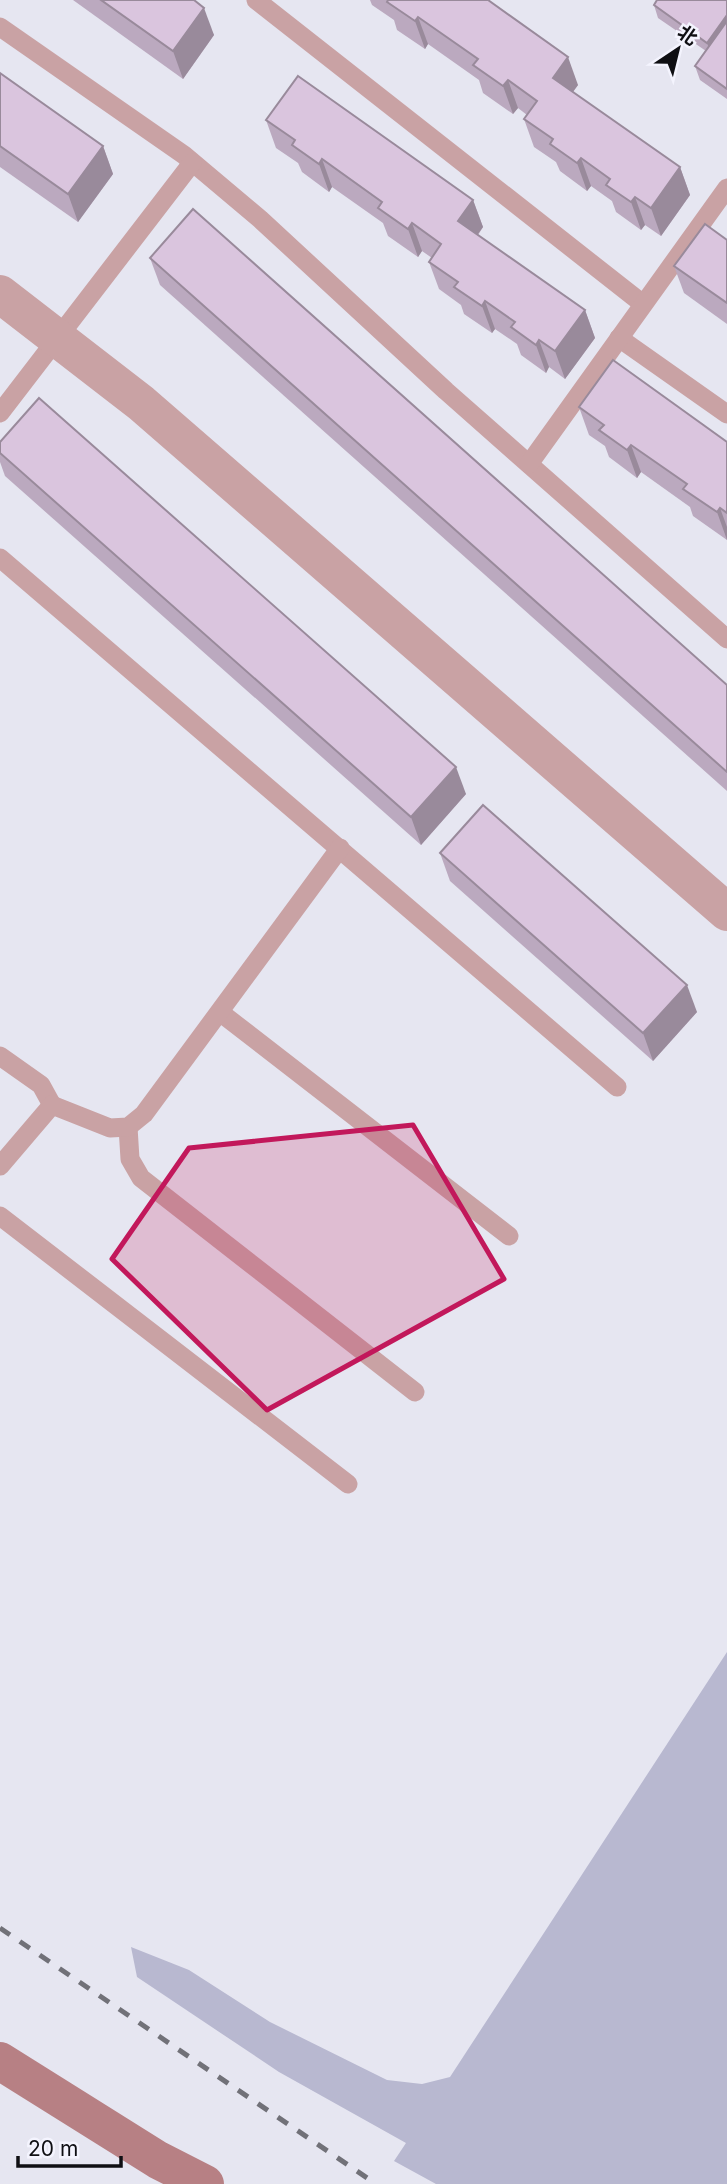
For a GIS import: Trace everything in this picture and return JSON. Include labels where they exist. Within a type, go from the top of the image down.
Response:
[{"type":"street","points":[[0,294],[141,403],[727,912]]},
{"type":"street","points":[[0,2061],[158,2160],[205,2184]]},
{"type":"lane","points":[[256,0],[643,304]]},
{"type":"lane","points":[[0,27],[192,163],[260,219],[529,464],[727,639]]},
{"type":"lane","points":[[0,413],[192,163]]},
{"type":"lane","points":[[529,464],[727,188]]},
{"type":"lane","points":[[619,338],[727,414]]},
{"type":"lane","points":[[0,558],[617,1087]]},
{"type":"lane","points":[[0,1056],[41,1085],[52,1105],[110,1128],[128,1127],[144,1114],[221,1013],[340,848]]},
{"type":"lane","points":[[221,1013],[509,1236]]},
{"type":"lane","points":[[0,1166],[52,1105]]},
{"type":"lane","points":[[128,1127],[130,1159],[141,1178],[415,1392]]},
{"type":"lane","points":[[0,1216],[348,1483]]},
{"type":"highlighted area","points":[[413,1125],[504,1279],[267,1410],[112,1259],[189,1148]]},
{"type":"shaded area","points":[[727,1652],[727,2184],[436,2184],[394,2161],[406,2143],[279,2072],[137,1977],[131,1947],[189,1970],[270,2022],[387,2080],[422,2084],[450,2077]]},
{"type":"building","points":[[101,0],[194,0],[204,8],[173,51]]},
{"type":"building","points":[[488,0],[568,57],[553,78],[680,167],[651,208],[635,197],[631,202],[606,185],[610,179],[581,158],[577,163],[550,144],[553,139],[524,119],[537,101],[508,80],[503,86],[473,65],[478,59],[418,17],[415,21],[387,2]]},
{"type":"building","points":[[657,0],[727,0],[727,15],[707,43],[654,5]]},
{"type":"building","points":[[727,21],[727,89],[695,66]]},
{"type":"building","points":[[0,73],[103,146],[68,194],[0,146]]},
{"type":"building","points":[[298,76],[473,200],[458,221],[585,310],[555,351],[539,340],[536,345],[511,327],[515,322],[485,301],[482,306],[454,287],[458,282],[429,262],[441,244],[412,223],[408,229],[378,208],[382,202],[322,159],[319,164],[292,145],[295,140],[266,120]]},
{"type":"building","points":[[193,209],[727,685],[727,772],[150,258]]},
{"type":"building","points":[[705,224],[727,240],[727,303],[674,266]]},
{"type":"building","points":[[613,360],[727,442],[727,513],[720,508],[717,512],[683,489],[687,484],[631,445],[627,450],[599,430],[604,425],[579,407]]},
{"type":"building","points":[[39,398],[456,767],[411,817],[0,453],[0,442]]},
{"type":"building","points":[[483,805],[687,985],[643,1033],[440,853]]},
{"type":"railway","points":[[0,1928],[376,2184]]}]
